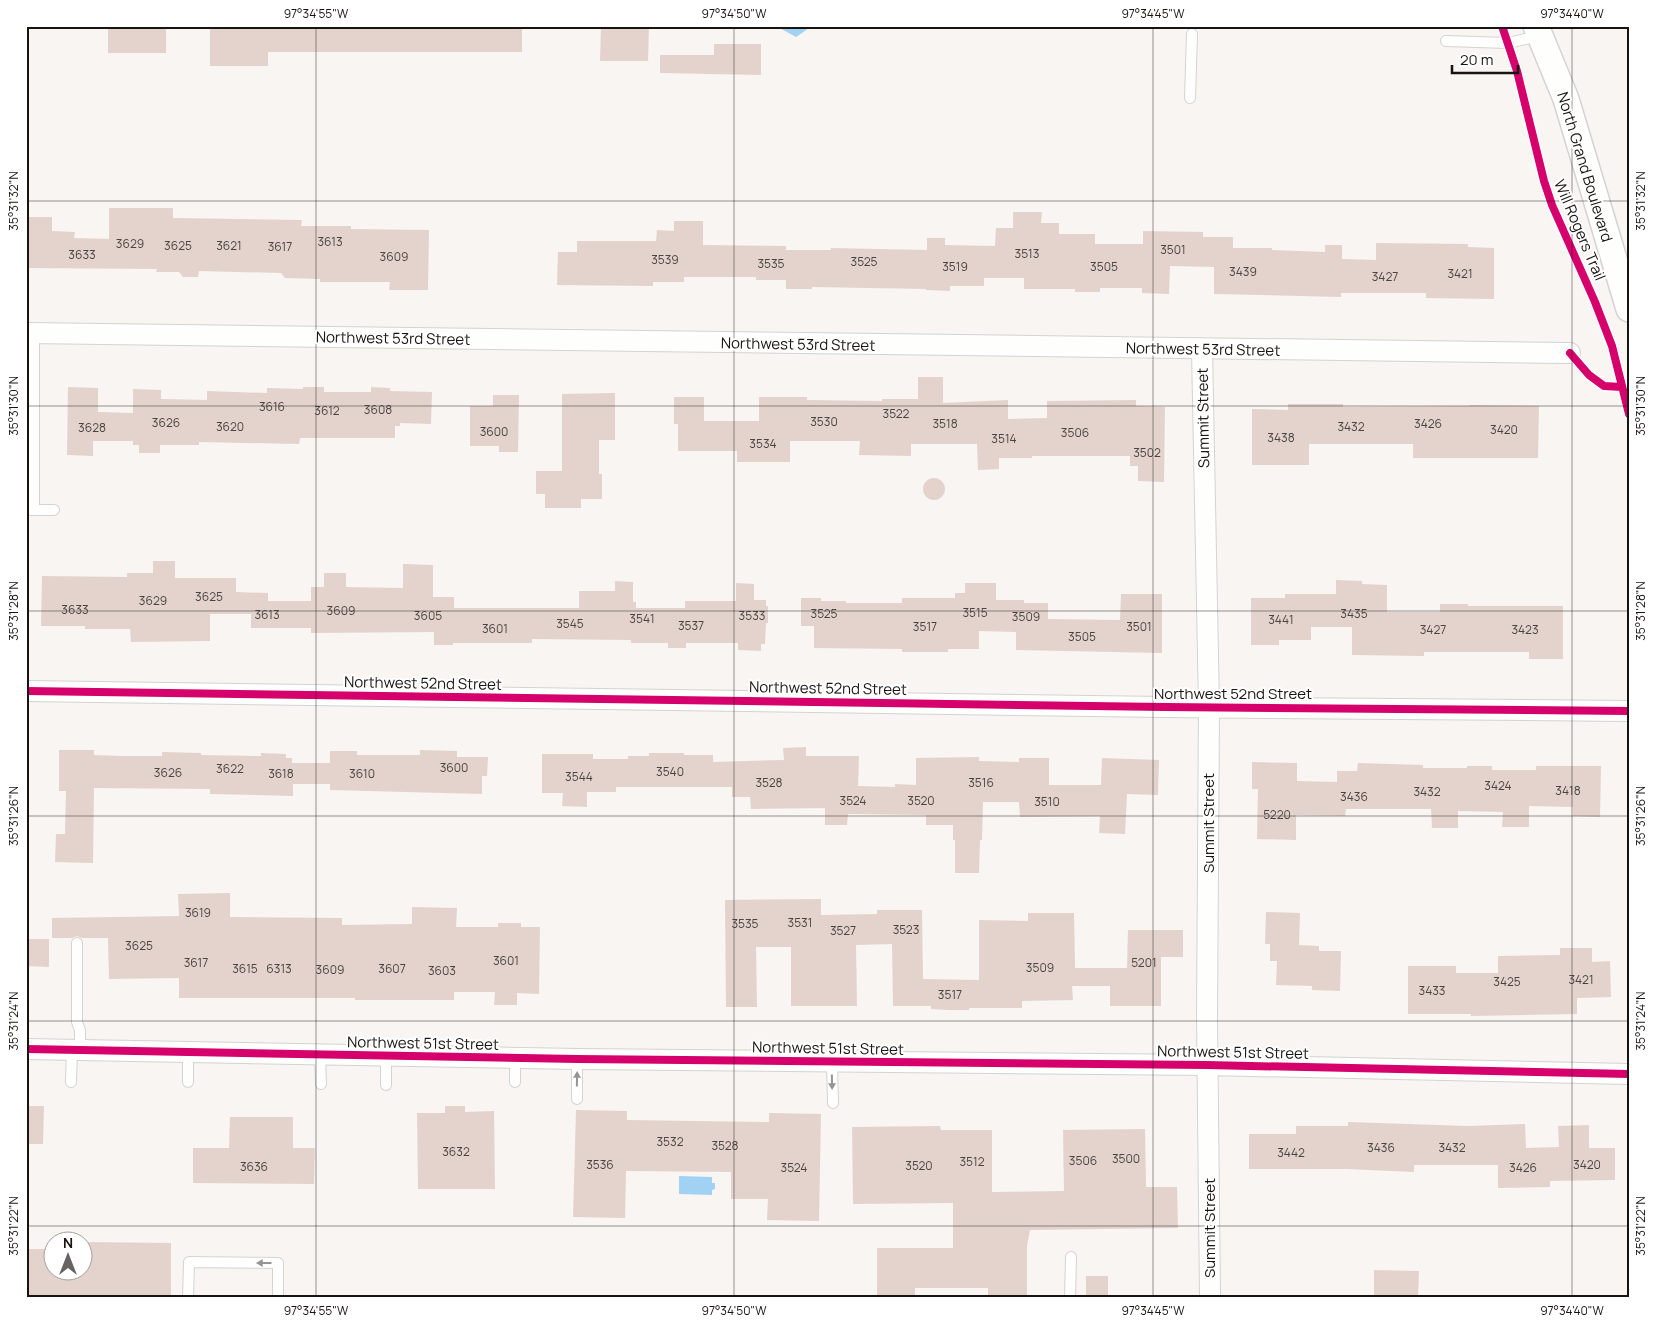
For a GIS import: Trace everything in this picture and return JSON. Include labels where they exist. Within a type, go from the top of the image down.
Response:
[{"type":"street","name":"North Grand Boulevard","points":[[1538,31],[1566,99],[1629,309]]},
{"type":"street","name":"Northwest 53rd Street","points":[[30,333],[1570,353]]},
{"type":"street","name":"Summit Street","points":[[1202,349],[1209,707],[1207,1065],[1210,1298]]},
{"type":"street","name":"Northwest 52nd Street","points":[[26,691],[1629,711]]},
{"type":"street","name":"Northwest 51st Street","points":[[26,1049],[577,1059],[1207,1065],[1629,1074]]},
{"type":"lane","points":[[1446,41],[1508,42],[1538,31]]},
{"type":"lane","points":[[1190,98],[1192,34]]},
{"type":"lane","points":[[30,333],[30,505],[54,510]]},
{"type":"lane","points":[[71,1082],[80,1030],[76,1022],[76,942]]},
{"type":"lane","points":[[188,1052],[188,1082]]},
{"type":"lane","points":[[320,1054],[321,1084]]},
{"type":"lane","points":[[386,1056],[386,1085]]},
{"type":"lane","points":[[515,1058],[515,1082]]},
{"type":"lane","points":[[577,1059],[577,1099]]},
{"type":"lane","points":[[832,1062],[832,1103]]},
{"type":"lane","points":[[1070,1298],[1071,1257]]},
{"type":"lane","points":[[188,1298],[189,1262],[278,1263],[278,1298]]},
{"type":"water","points":[[776,26],[812,26],[796,37]]},
{"type":"water","points":[[679,1176],[712,1177],[715,1189],[712,1190],[712,1195],[679,1194]]},
{"type":"building","points":[[108,26],[166,26],[166,53],[108,53]]},
{"type":"building","points":[[210,26],[522,26],[522,52],[268,52],[268,66],[210,66]]},
{"type":"building","points":[[601,26],[649,26],[648,61],[600,61]]},
{"type":"building","points":[[714,44],[761,44],[761,75],[660,73],[660,55],[714,55]]},
{"type":"building","points":[[109,208],[173,208],[173,218],[302,220],[301,226],[351,226],[351,229],[429,230],[428,290],[389,290],[390,282],[320,282],[320,279],[285,278],[281,273],[199,271],[198,277],[183,277],[179,272],[156,272],[157,269],[26,268],[26,217],[52,217],[52,231],[75,232],[74,238],[109,239]]},
{"type":"building","points":[[1013,212],[1042,212],[1041,223],[1059,223],[1059,234],[1095,234],[1095,244],[1143,244],[1143,231],[1203,232],[1203,237],[1233,237],[1233,248],[1272,248],[1272,250],[1325,252],[1325,245],[1342,245],[1342,259],[1376,260],[1376,243],[1468,244],[1468,247],[1494,248],[1494,299],[1426,298],[1426,293],[1341,293],[1341,297],[1214,294],[1214,267],[1170,266],[1169,294],[1142,293],[1142,288],[1100,288],[1100,292],[1075,292],[1075,289],[1024,289],[1024,278],[984,278],[984,286],[950,286],[950,291],[812,287],[812,289],[786,289],[786,280],[756,280],[756,277],[684,277],[684,282],[653,282],[653,286],[557,285],[558,252],[577,252],[577,241],[656,241],[657,230],[674,231],[674,221],[703,221],[703,245],[786,246],[786,250],[831,250],[831,248],[927,250],[927,238],[945,238],[945,245],[995,246],[996,228],[1013,228]]},
{"type":"building","points":[[918,377],[943,377],[943,403],[1008,400],[1008,419],[1047,418],[1047,401],[1136,400],[1136,406],[1165,407],[1164,482],[1138,481],[1138,466],[1130,466],[1130,456],[999,458],[999,469],[978,470],[977,444],[911,444],[911,456],[859,455],[860,441],[790,441],[790,462],[737,462],[737,451],[678,451],[678,424],[674,424],[674,397],[704,397],[704,421],[759,421],[759,397],[807,397],[807,400],[882,401],[882,399],[918,399]]},
{"type":"building","points":[[68,387],[98,388],[98,412],[133,413],[133,389],[161,390],[161,399],[207,400],[207,391],[267,393],[267,388],[303,389],[303,387],[324,387],[324,392],[371,392],[371,387],[390,388],[390,391],[432,392],[431,424],[400,423],[400,426],[395,426],[395,438],[300,438],[299,444],[199,442],[199,445],[160,445],[160,453],[139,453],[139,445],[133,445],[133,441],[93,441],[93,456],[67,455]]},
{"type":"building","points":[[615,393],[615,440],[599,440],[599,474],[602,474],[602,499],[581,499],[581,508],[545,508],[545,494],[536,494],[536,471],[562,471],[562,394]]},
{"type":"building","points":[[493,395],[519,395],[518,452],[499,452],[499,446],[470,446],[470,406],[493,406]]},
{"type":"building","points":[[1288,404],[1343,404],[1343,407],[1539,406],[1538,458],[1413,458],[1413,444],[1309,444],[1309,465],[1252,465],[1252,409],[1288,410]]},
{"type":"building","points":[[934,478],[942,481],[945,489],[942,497],[934,500],[926,497],[923,489],[926,481]]},
{"type":"building","points":[[153,561],[175,561],[175,578],[236,578],[236,592],[268,593],[268,601],[311,601],[311,587],[324,587],[324,573],[346,573],[346,587],[403,588],[403,564],[433,565],[433,597],[454,597],[454,608],[579,608],[579,591],[615,591],[615,581],[633,582],[633,602],[636,602],[636,608],[685,608],[685,601],[736,601],[736,583],[754,584],[754,600],[766,600],[768,623],[766,623],[765,644],[761,644],[761,651],[738,650],[738,643],[686,643],[686,648],[668,648],[668,643],[631,643],[631,640],[532,639],[532,643],[453,643],[453,645],[434,645],[434,632],[311,633],[311,628],[251,628],[251,614],[210,614],[210,641],[131,642],[130,629],[85,629],[85,626],[41,626],[42,576],[127,577],[127,573],[153,573]]},
{"type":"building","points":[[1336,580],[1362,581],[1362,584],[1387,585],[1387,612],[1440,612],[1440,604],[1468,604],[1468,606],[1563,606],[1563,659],[1529,659],[1529,652],[1424,652],[1424,656],[1352,655],[1352,627],[1311,627],[1311,640],[1279,640],[1279,645],[1251,645],[1251,598],[1285,598],[1285,594],[1336,594]]},
{"type":"building","points":[[965,583],[996,583],[996,600],[1024,600],[1024,603],[1048,603],[1048,619],[1120,620],[1121,594],[1162,594],[1162,653],[1016,650],[1016,632],[979,631],[979,649],[948,649],[948,652],[902,652],[902,649],[814,648],[814,626],[801,626],[801,598],[821,598],[821,601],[846,601],[846,603],[902,603],[902,598],[955,598],[955,593],[965,593]]},
{"type":"building","points":[[806,747],[806,756],[859,756],[858,786],[895,787],[895,784],[916,785],[916,758],[979,757],[979,761],[1019,762],[1019,758],[1049,758],[1049,785],[1101,785],[1102,758],[1159,760],[1158,795],[1127,794],[1125,834],[1099,833],[1100,816],[1020,817],[1019,802],[983,802],[979,873],[955,873],[953,825],[926,825],[926,815],[848,814],[847,825],[825,825],[825,808],[751,809],[750,797],[732,797],[732,787],[616,787],[616,792],[587,792],[587,807],[562,806],[563,793],[542,793],[542,754],[593,754],[593,759],[628,759],[628,756],[649,756],[649,753],[684,753],[684,755],[713,755],[713,762],[784,760],[783,748]]},
{"type":"building","points":[[59,750],[94,750],[94,755],[122,756],[162,756],[162,752],[261,756],[261,753],[286,754],[286,758],[292,758],[292,763],[330,763],[330,751],[357,751],[357,755],[420,755],[420,750],[457,751],[457,757],[488,757],[487,776],[482,776],[482,794],[330,790],[330,784],[293,784],[293,796],[210,794],[210,789],[94,788],[93,863],[55,862],[56,834],[65,834],[66,791],[59,791]]},
{"type":"building","points":[[1252,762],[1297,763],[1297,781],[1337,782],[1337,771],[1357,771],[1358,763],[1423,765],[1423,768],[1492,766],[1492,770],[1536,770],[1536,766],[1601,766],[1600,817],[1573,816],[1573,807],[1529,806],[1529,827],[1502,827],[1503,812],[1458,811],[1458,828],[1432,828],[1431,809],[1346,809],[1345,816],[1296,815],[1296,840],[1257,839],[1258,789],[1252,789]]},
{"type":"building","points":[[230,893],[230,917],[342,918],[342,925],[412,924],[412,907],[457,908],[456,927],[498,927],[498,923],[521,923],[521,927],[540,927],[539,994],[517,993],[517,1005],[494,1005],[495,992],[454,992],[454,1000],[179,998],[179,978],[109,979],[108,938],[82,938],[77,936],[72,938],[52,938],[52,918],[179,916],[178,894]]},
{"type":"building","points":[[821,899],[821,915],[877,914],[877,910],[922,910],[923,979],[979,980],[979,920],[1028,921],[1028,913],[1074,913],[1075,968],[1127,968],[1128,930],[1183,930],[1183,957],[1161,957],[1161,1006],[1110,1006],[1110,986],[1072,986],[1073,1000],[1022,1001],[1022,1008],[948,1010],[931,1009],[931,1006],[893,1006],[892,944],[856,945],[857,1006],[791,1006],[791,947],[756,947],[757,1007],[726,1007],[725,900]]},
{"type":"building","points":[[1266,912],[1300,913],[1299,945],[1319,946],[1319,951],[1341,951],[1340,991],[1312,990],[1312,986],[1276,985],[1277,961],[1270,961],[1270,944],[1265,944]]},
{"type":"building","points":[[26,939],[49,939],[49,967],[26,966]]},
{"type":"building","points":[[1560,948],[1592,948],[1592,962],[1610,961],[1611,997],[1577,998],[1577,1014],[1471,1016],[1471,1014],[1408,1014],[1408,966],[1456,966],[1456,973],[1498,973],[1498,956],[1560,955]]},
{"type":"building","points":[[26,1106],[44,1106],[43,1144],[26,1144]]},
{"type":"building","points":[[445,1106],[465,1106],[465,1112],[494,1111],[495,1189],[418,1189],[417,1113],[445,1113]]},
{"type":"building","points":[[576,1110],[627,1111],[627,1120],[769,1122],[769,1113],[821,1114],[819,1221],[767,1220],[768,1199],[731,1199],[731,1172],[626,1171],[625,1218],[573,1217]]},
{"type":"building","points":[[230,1117],[293,1117],[293,1148],[315,1148],[314,1184],[193,1183],[193,1148],[229,1148]]},
{"type":"building","points":[[1348,1122],[1468,1126],[1525,1124],[1526,1148],[1559,1147],[1558,1126],[1589,1125],[1589,1148],[1615,1148],[1615,1180],[1550,1181],[1550,1187],[1498,1188],[1498,1165],[1414,1165],[1414,1172],[1347,1169],[1249,1169],[1249,1134],[1296,1134],[1296,1126],[1348,1126]]},
{"type":"building","points":[[940,1126],[941,1130],[992,1130],[992,1192],[1064,1191],[1063,1130],[1145,1129],[1146,1187],[1177,1187],[1178,1228],[1030,1230],[1027,1246],[1027,1298],[988,1298],[988,1288],[915,1288],[915,1298],[877,1298],[877,1248],[953,1248],[953,1203],[853,1204],[852,1127]]},
{"type":"building","points":[[92,1242],[171,1243],[171,1298],[26,1298],[26,1249],[42,1249],[42,1282],[92,1282]]},
{"type":"building","points":[[1374,1270],[1419,1271],[1418,1298],[1374,1298]]},
{"type":"building","points":[[1086,1276],[1108,1276],[1108,1298],[1086,1298]]},
{"type":"cycle path","name":"Will Rogers Trail","points":[[1502,26],[1517,71],[1544,181],[1552,205],[1595,302],[1612,346],[1629,414]]},
{"type":"cycle path","points":[[1570,353],[1589,375],[1604,386],[1622,387]]},
{"type":"cycle path","points":[[26,691],[1165,707],[1629,711]]},
{"type":"cycle path","points":[[26,1049],[577,1059],[1207,1065],[1629,1074]]}]
